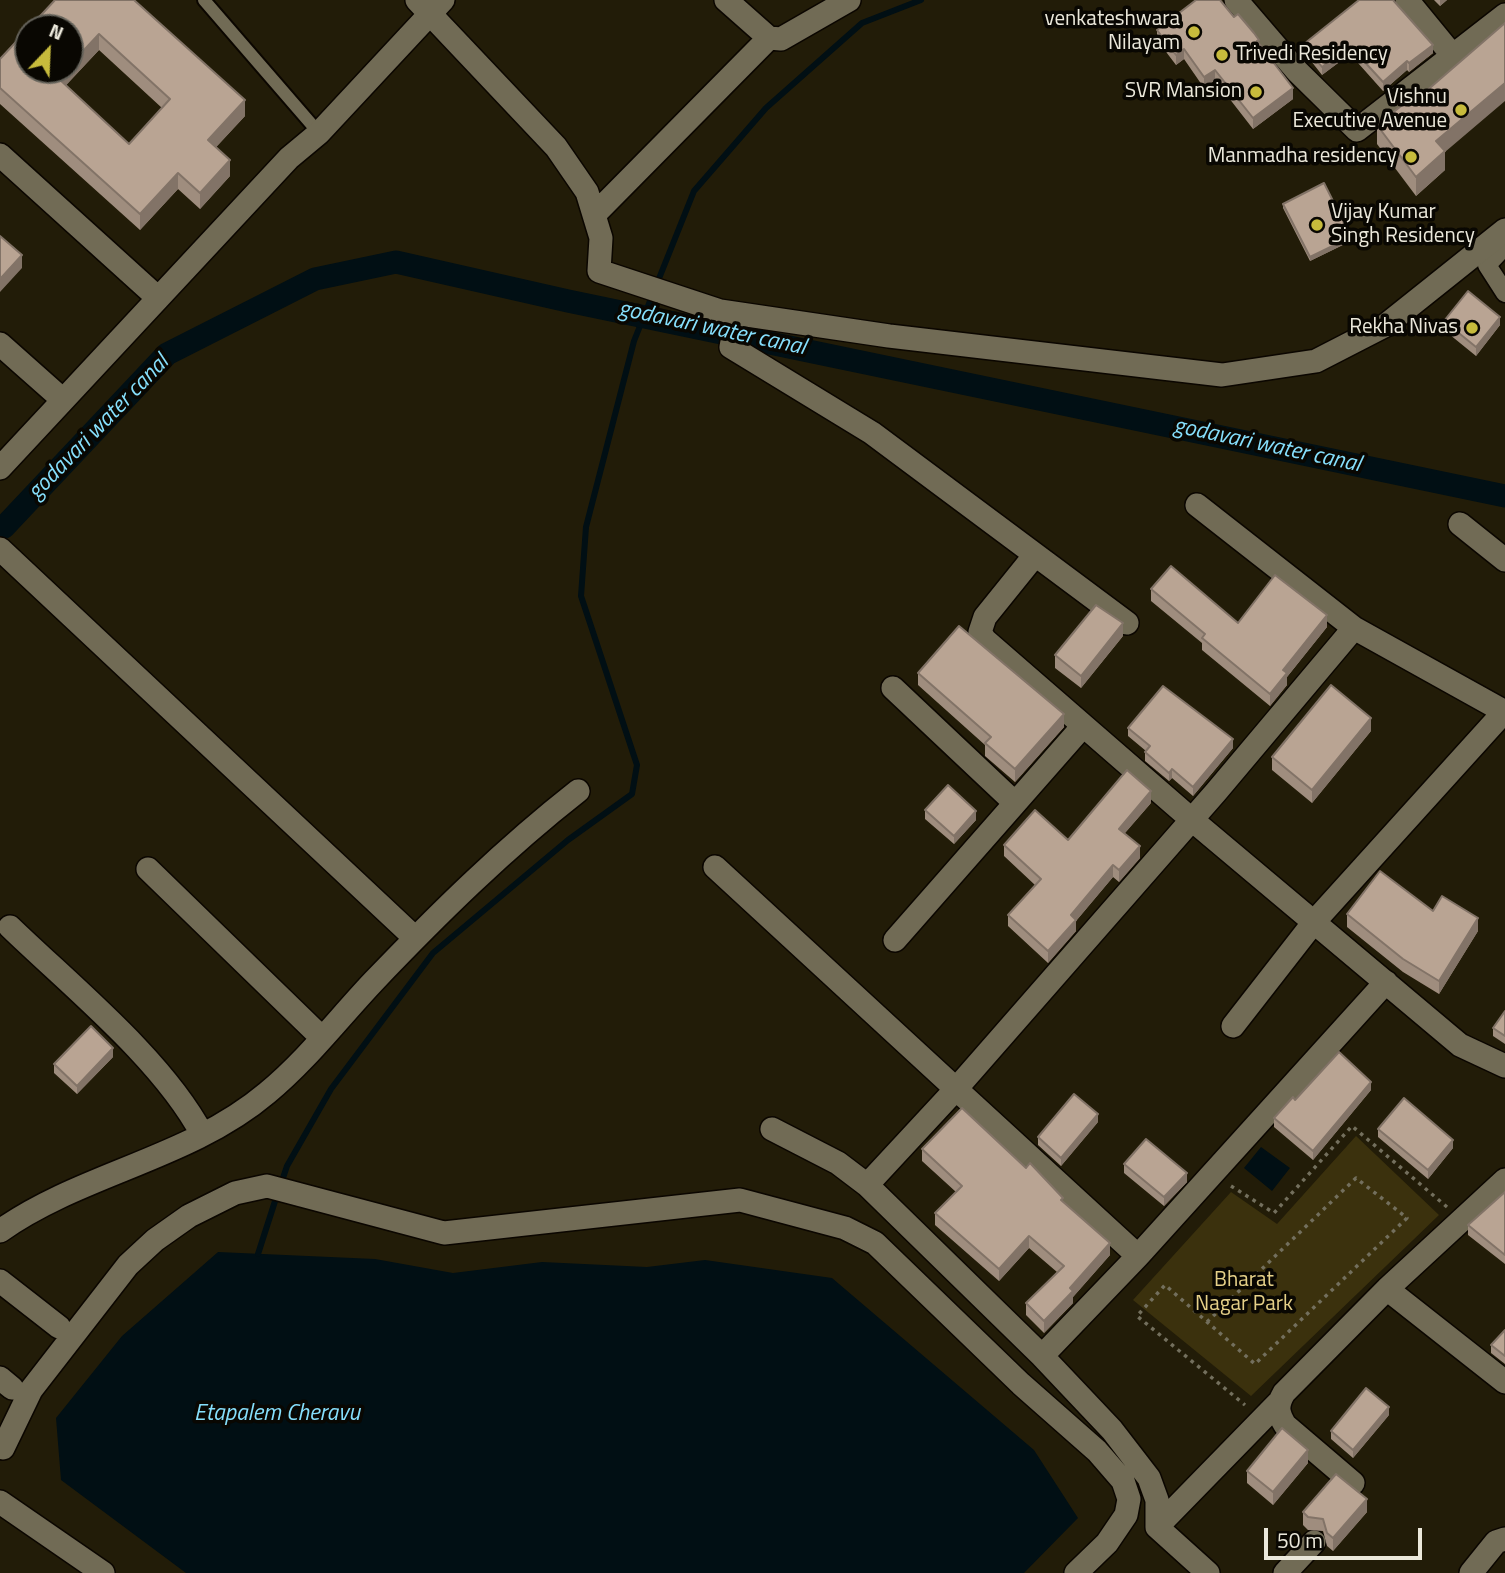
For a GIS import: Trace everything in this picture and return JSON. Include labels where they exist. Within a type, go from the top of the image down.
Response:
[{"type":"street","points":[[726,0],[769,38],[781,39],[849,0]]},
{"type":"street","points":[[1236,0],[1297,71],[1357,130],[1505,15]]},
{"type":"street","points":[[1408,0],[1452,56]]},
{"type":"street","points":[[0,468],[304,144],[430,5],[556,146],[587,192],[601,239],[599,271],[729,328],[1127,623]]},
{"type":"street","points":[[594,215],[769,38]]},
{"type":"street","points":[[0,155],[158,298]]},
{"type":"street","points":[[729,328],[889,336],[1222,375],[1316,361],[1386,325],[1505,230]]},
{"type":"street","points":[[1505,246],[1487,265],[1505,293]]},
{"type":"street","points":[[0,344],[63,400]]},
{"type":"street","points":[[1197,505],[1354,628],[1504,712],[1314,922],[1233,1026]]},
{"type":"street","points":[[1460,524],[1505,560]]},
{"type":"street","points":[[0,549],[415,938]]},
{"type":"street","points":[[1035,555],[985,617],[980,632],[985,640],[1191,819],[1460,1045],[1505,1066]]},
{"type":"street","points":[[867,1185],[956,1089],[1354,628]]},
{"type":"street","points":[[893,688],[1015,803]]},
{"type":"street","points":[[895,940],[1083,726]]},
{"type":"street","points":[[0,1231],[44,1202],[168,1152],[268,1093],[415,938],[513,842],[578,791]]},
{"type":"street","points":[[715,867],[1138,1256]]},
{"type":"street","points":[[148,869],[321,1037]]},
{"type":"street","points":[[10,927],[149,1061],[191,1113],[202,1134]]},
{"type":"street","points":[[1042,1356],[1138,1256],[1386,982]]},
{"type":"street","points":[[772,1129],[838,1163],[867,1185],[1042,1356],[1112,1430],[1149,1478],[1157,1500],[1157,1527],[1208,1573]]},
{"type":"street","points":[[1157,1527],[1278,1404],[1284,1392],[1387,1289],[1505,1180]]},
{"type":"street","points":[[3,1448],[31,1390],[128,1265],[155,1240],[189,1216],[235,1194],[267,1186],[293,1190],[364,1214],[444,1233],[740,1200],[845,1228],[875,1242],[1021,1384],[1097,1451],[1123,1481],[1129,1499],[1126,1515],[1116,1532],[1076,1573]]},
{"type":"street","points":[[0,1280],[59,1327]]},
{"type":"street","points":[[1387,1289],[1505,1382]]},
{"type":"street","points":[[1278,1404],[1278,1415],[1285,1425],[1353,1483]]},
{"type":"street","points":[[0,1502],[103,1573]]},
{"type":"street","points":[[1471,1573],[1496,1542],[1505,1539]]},
{"type":"street","points":[[1285,1573],[1314,1542]]},
{"type":"lane","points":[[204,0],[304,144]]},
{"type":"path","points":[[1226,1183],[1274,1213],[1352,1126],[1462,1220]]},
{"type":"path","points":[[1207,1322],[1356,1178],[1407,1218],[1255,1364],[1207,1322],[1165,1285],[1137,1316],[1248,1408]]},
{"type":"green space","name":"Bharat Nagar Park","points":[[1356,1136],[1439,1215],[1251,1396],[1133,1300],[1231,1192],[1277,1224]]},
{"type":"water","points":[[1261,1147],[1290,1168],[1272,1191],[1244,1168]]},
{"type":"water","name":"Etapalem Cheravu","points":[[218,1252],[375,1259],[453,1273],[542,1262],[647,1267],[705,1260],[832,1278],[1034,1450],[1078,1518],[1024,1573],[186,1573],[61,1480],[56,1418],[122,1336]]},
{"type":"building","points":[[55,0],[134,0],[245,100],[208,140],[230,160],[200,193],[178,173],[140,214],[0,88],[0,59],[14,44],[14,84],[64,84],[129,144],[170,99],[99,34],[84,50],[84,14],[42,14]]},
{"type":"building","points":[[1196,0],[1220,0],[1234,17],[1238,14],[1293,88],[1253,118],[1215,70],[1204,77],[1184,49],[1176,55],[1157,30]]},
{"type":"building","points":[[1359,0],[1393,0],[1433,45],[1409,63],[1407,61],[1383,82],[1350,46],[1322,67],[1304,44]]},
{"type":"building","points":[[1505,23],[1505,83],[1436,141],[1445,151],[1416,177],[1377,125],[1405,103],[1409,106]]},
{"type":"building","name":"Vijay Kumar Singh Residency","points":[[1324,183],[1351,237],[1310,257],[1283,204]]},
{"type":"building","points":[[0,236],[22,255],[0,279]]},
{"type":"building","name":"Rekha Nivas","points":[[1468,291],[1500,317],[1476,347],[1444,321]]},
{"type":"building","points":[[1171,566],[1238,623],[1275,575],[1327,615],[1283,670],[1287,673],[1270,694],[1202,638],[1205,634],[1151,589]]},
{"type":"building","points":[[1096,605],[1123,623],[1081,676],[1055,655]]},
{"type":"building","points":[[959,626],[1064,714],[1015,769],[985,743],[991,737],[918,673]]},
{"type":"building","points":[[1331,685],[1371,718],[1312,790],[1272,757]]},
{"type":"building","points":[[1163,686],[1233,739],[1193,787],[1172,769],[1169,773],[1145,752],[1150,746],[1128,728]]},
{"type":"building","points":[[1127,770],[1151,791],[1119,829],[1140,846],[1119,870],[1113,865],[1071,915],[1076,920],[1048,951],[1008,915],[1041,879],[1004,845],[1035,810],[1068,840]]},
{"type":"building","points":[[948,785],[976,811],[954,836],[925,810]]},
{"type":"building","points":[[1380,871],[1433,911],[1442,896],[1478,918],[1439,981],[1403,959],[1347,914]]},
{"type":"building","points":[[1505,1011],[1505,1036],[1493,1028]]},
{"type":"building","points":[[91,1026],[113,1048],[77,1086],[54,1064]]},
{"type":"building","points":[[1339,1052],[1371,1082],[1313,1151],[1274,1118],[1293,1097],[1295,1100]]},
{"type":"building","points":[[1074,1094],[1098,1114],[1061,1158],[1038,1137]]},
{"type":"building","points":[[1404,1098],[1453,1140],[1428,1170],[1378,1129]]},
{"type":"building","points":[[962,1108],[1026,1168],[1030,1163],[1063,1198],[1061,1200],[1110,1243],[1070,1288],[1073,1291],[1044,1321],[1026,1303],[1064,1266],[1029,1236],[999,1269],[935,1213],[962,1186],[922,1149]]},
{"type":"building","points":[[1146,1139],[1187,1173],[1164,1197],[1124,1164]]},
{"type":"building","points":[[1505,1192],[1505,1255],[1468,1225]]},
{"type":"building","points":[[1505,1330],[1505,1356],[1491,1345]]},
{"type":"building","points":[[1366,1388],[1389,1407],[1353,1450],[1331,1431]]},
{"type":"building","points":[[1282,1428],[1308,1450],[1273,1492],[1247,1471]]},
{"type":"building","points":[[1336,1474],[1367,1499],[1333,1538],[1327,1533],[1323,1519],[1308,1517],[1303,1512]]},
{"type":"waterway","points":[[281,1184],[287,1166],[331,1089],[433,953],[568,840],[632,794],[637,765],[581,596],[586,527],[634,341],[694,191],[766,108],[862,23],[921,0]]},
{"type":"waterway","name":"godavari water canal","points":[[4,527],[167,354],[315,279],[396,262],[568,301],[1505,496]]},
{"type":"waterway","points":[[258,1254],[277,1195]]},
{"type":"place","name":"venkateshwara Nilayam","points":[[1194,32]]},
{"type":"place","name":"Trivedi Residency","points":[[1222,55]]},
{"type":"place","name":"SVR Mansion","points":[[1256,92]]},
{"type":"place","name":"Vishnu Executive Avenue","points":[[1461,110]]},
{"type":"place","name":"Manmadha residency","points":[[1411,157]]},
{"type":"place","name":"Vijay Kumar Singh Residency","points":[[1317,225]]},
{"type":"place","name":"Rekha Nivas","points":[[1472,328]]}]
